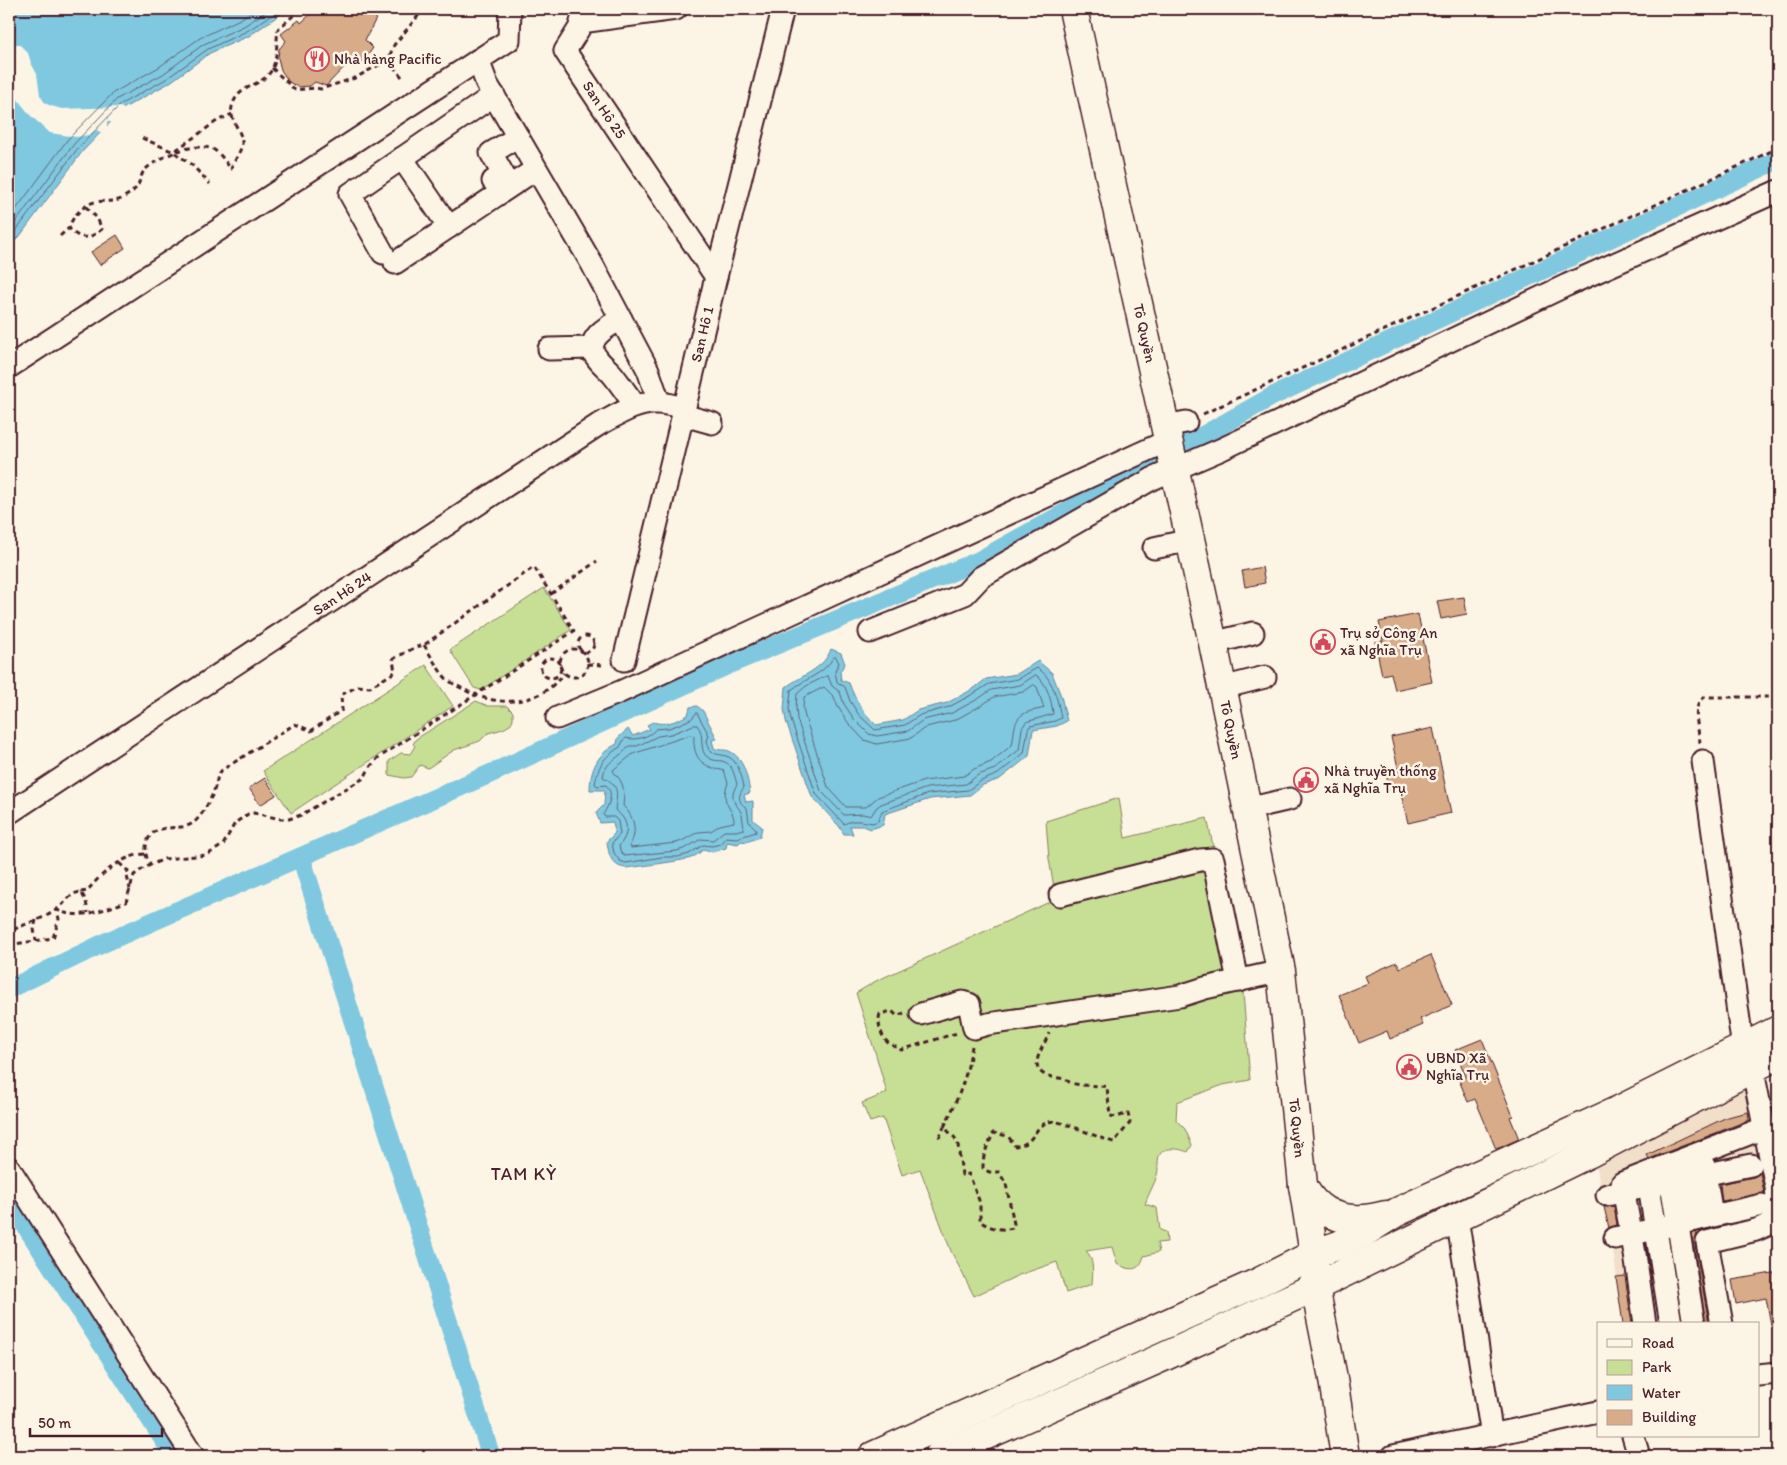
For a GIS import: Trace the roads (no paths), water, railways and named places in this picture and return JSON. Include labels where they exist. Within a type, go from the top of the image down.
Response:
[{"type":"street","points":[[9,367],[509,40],[510,9]]},
{"type":"street","name":"San Hô 25","points":[[676,9],[581,22],[580,27],[565,50],[716,277]]},
{"type":"street","name":"San Hô 1","points":[[624,660],[716,277],[784,9]]},
{"type":"street","name":"Tô Quyền","points":[[1073,9],[1174,429],[1175,469],[1213,643],[1280,971],[1303,1185],[1314,1254],[1315,1287],[1332,1373],[1345,1456]]},
{"type":"street","points":[[478,60],[487,84],[592,264],[648,370],[659,402]]},
{"type":"street","points":[[494,95],[350,194],[389,258],[449,227],[536,169]]},
{"type":"street","points":[[493,182],[503,174],[490,153],[518,137]]},
{"type":"street","points":[[402,158],[449,227]]},
{"type":"street","points":[[870,632],[965,594],[981,577],[1152,479],[1230,445],[1567,285],[1778,191]]},
{"type":"street","points":[[621,319],[603,329],[595,338],[592,348],[595,357],[612,374],[636,406]]},
{"type":"street","points":[[549,349],[592,348]]},
{"type":"street","name":"San Hô 24","points":[[9,813],[598,425],[636,406],[659,402],[712,423]]},
{"type":"street","points":[[557,718],[620,692],[1174,429]]},
{"type":"street","points":[[1154,548],[1190,540]]},
{"type":"street","points":[[1213,643],[1253,633]]},
{"type":"street","points":[[1222,688],[1265,677]]},
{"type":"street","points":[[1629,1251],[1661,1259],[1683,1255],[1707,1242],[1756,1230],[1772,1223],[1778,1207],[1776,1187],[1749,1054],[1703,761]]},
{"type":"street","points":[[1247,809],[1290,800]]},
{"type":"street","points":[[1060,895],[1200,860],[1213,859],[1238,981]]},
{"type":"street","points":[[921,1014],[962,1002],[969,1004],[974,1028],[988,1024],[1180,996],[1205,988],[1280,971]]},
{"type":"street","points":[[940,1456],[1162,1358],[1315,1287],[1588,1154],[1749,1054],[1778,1030]]},
{"type":"street","points":[[873,1456],[1259,1282],[1314,1254],[1340,1245],[1397,1212],[1621,1109],[1749,1054],[1778,1055]]},
{"type":"street","points":[[1645,1322],[1641,1298],[1615,1194],[1622,1182],[1648,1180],[1686,1169],[1764,1128]]},
{"type":"street","points":[[1686,1169],[1751,1165]]},
{"type":"street","points":[[9,1168],[193,1456]]},
{"type":"street","points":[[1686,1169],[1695,1220],[1683,1255],[1691,1322]]},
{"type":"street","points":[[1686,1169],[1695,1220]]},
{"type":"street","points":[[1648,1180],[1670,1322]]},
{"type":"street","points":[[1303,1185],[1307,1194],[1319,1208],[1343,1218],[1368,1219],[1397,1212]]},
{"type":"street","points":[[1443,1191],[1457,1218],[1492,1436]]},
{"type":"street","points":[[1629,1251],[1656,1229],[1762,1205]]},
{"type":"street","points":[[1707,1242],[1722,1322]]},
{"type":"street","points":[[1641,1298],[1688,1290]]},
{"type":"street","points":[[1760,1375],[1778,1373]]},
{"type":"street","points":[[1393,1456],[1597,1412]]},
{"type":"street","points":[[1634,1438],[1639,1456]]},
{"type":"water","points":[[17,9],[288,9],[249,36],[210,53],[169,83],[124,108],[82,152],[20,236],[9,247],[9,20]]},
{"type":"water","points":[[831,649],[841,653],[845,664],[840,671],[841,680],[849,683],[860,706],[876,725],[903,720],[918,710],[947,703],[973,689],[986,679],[1017,674],[1038,661],[1052,673],[1061,696],[1067,721],[1057,726],[1033,730],[1029,756],[1000,779],[983,785],[970,795],[930,799],[885,814],[883,825],[871,829],[863,826],[850,826],[853,834],[844,834],[812,797],[786,721],[784,709],[786,687],[818,667],[828,656]]},
{"type":"water","points":[[697,706],[703,711],[717,739],[712,740],[714,748],[729,751],[742,763],[750,793],[744,795],[746,802],[753,801],[753,820],[762,827],[760,837],[746,842],[741,841],[738,844],[727,842],[726,848],[712,852],[704,849],[687,859],[629,868],[619,866],[614,863],[607,844],[607,841],[615,833],[613,822],[600,823],[596,813],[604,805],[605,790],[590,790],[590,782],[596,762],[605,752],[617,744],[618,738],[628,729],[633,736],[650,729],[647,725],[653,722],[667,723],[684,717],[688,715],[690,707]]},
{"type":"waterway","points":[[1186,445],[1273,396],[1778,160]]},
{"type":"waterway","points":[[9,989],[106,942],[492,773],[728,665],[978,561],[1151,465]]},
{"type":"waterway","points":[[301,857],[491,1456]]},
{"type":"waterway","points":[[9,1200],[174,1456]]},
{"type":"place","name":"Nhà hàng Pacific","points":[[317,59]]},
{"type":"place","name":"Trụ sở Công An xã Nghĩa Trụ","points":[[1323,642]]},
{"type":"place","name":"Nhà truyền thống xã Nghĩa Trụ","points":[[1306,780]]},
{"type":"place","name":"UBND Xã Nghĩa Trụ","points":[[1409,1067]]},
{"type":"district","name":"TAM KỲ","points":[[524,1174]]}]
